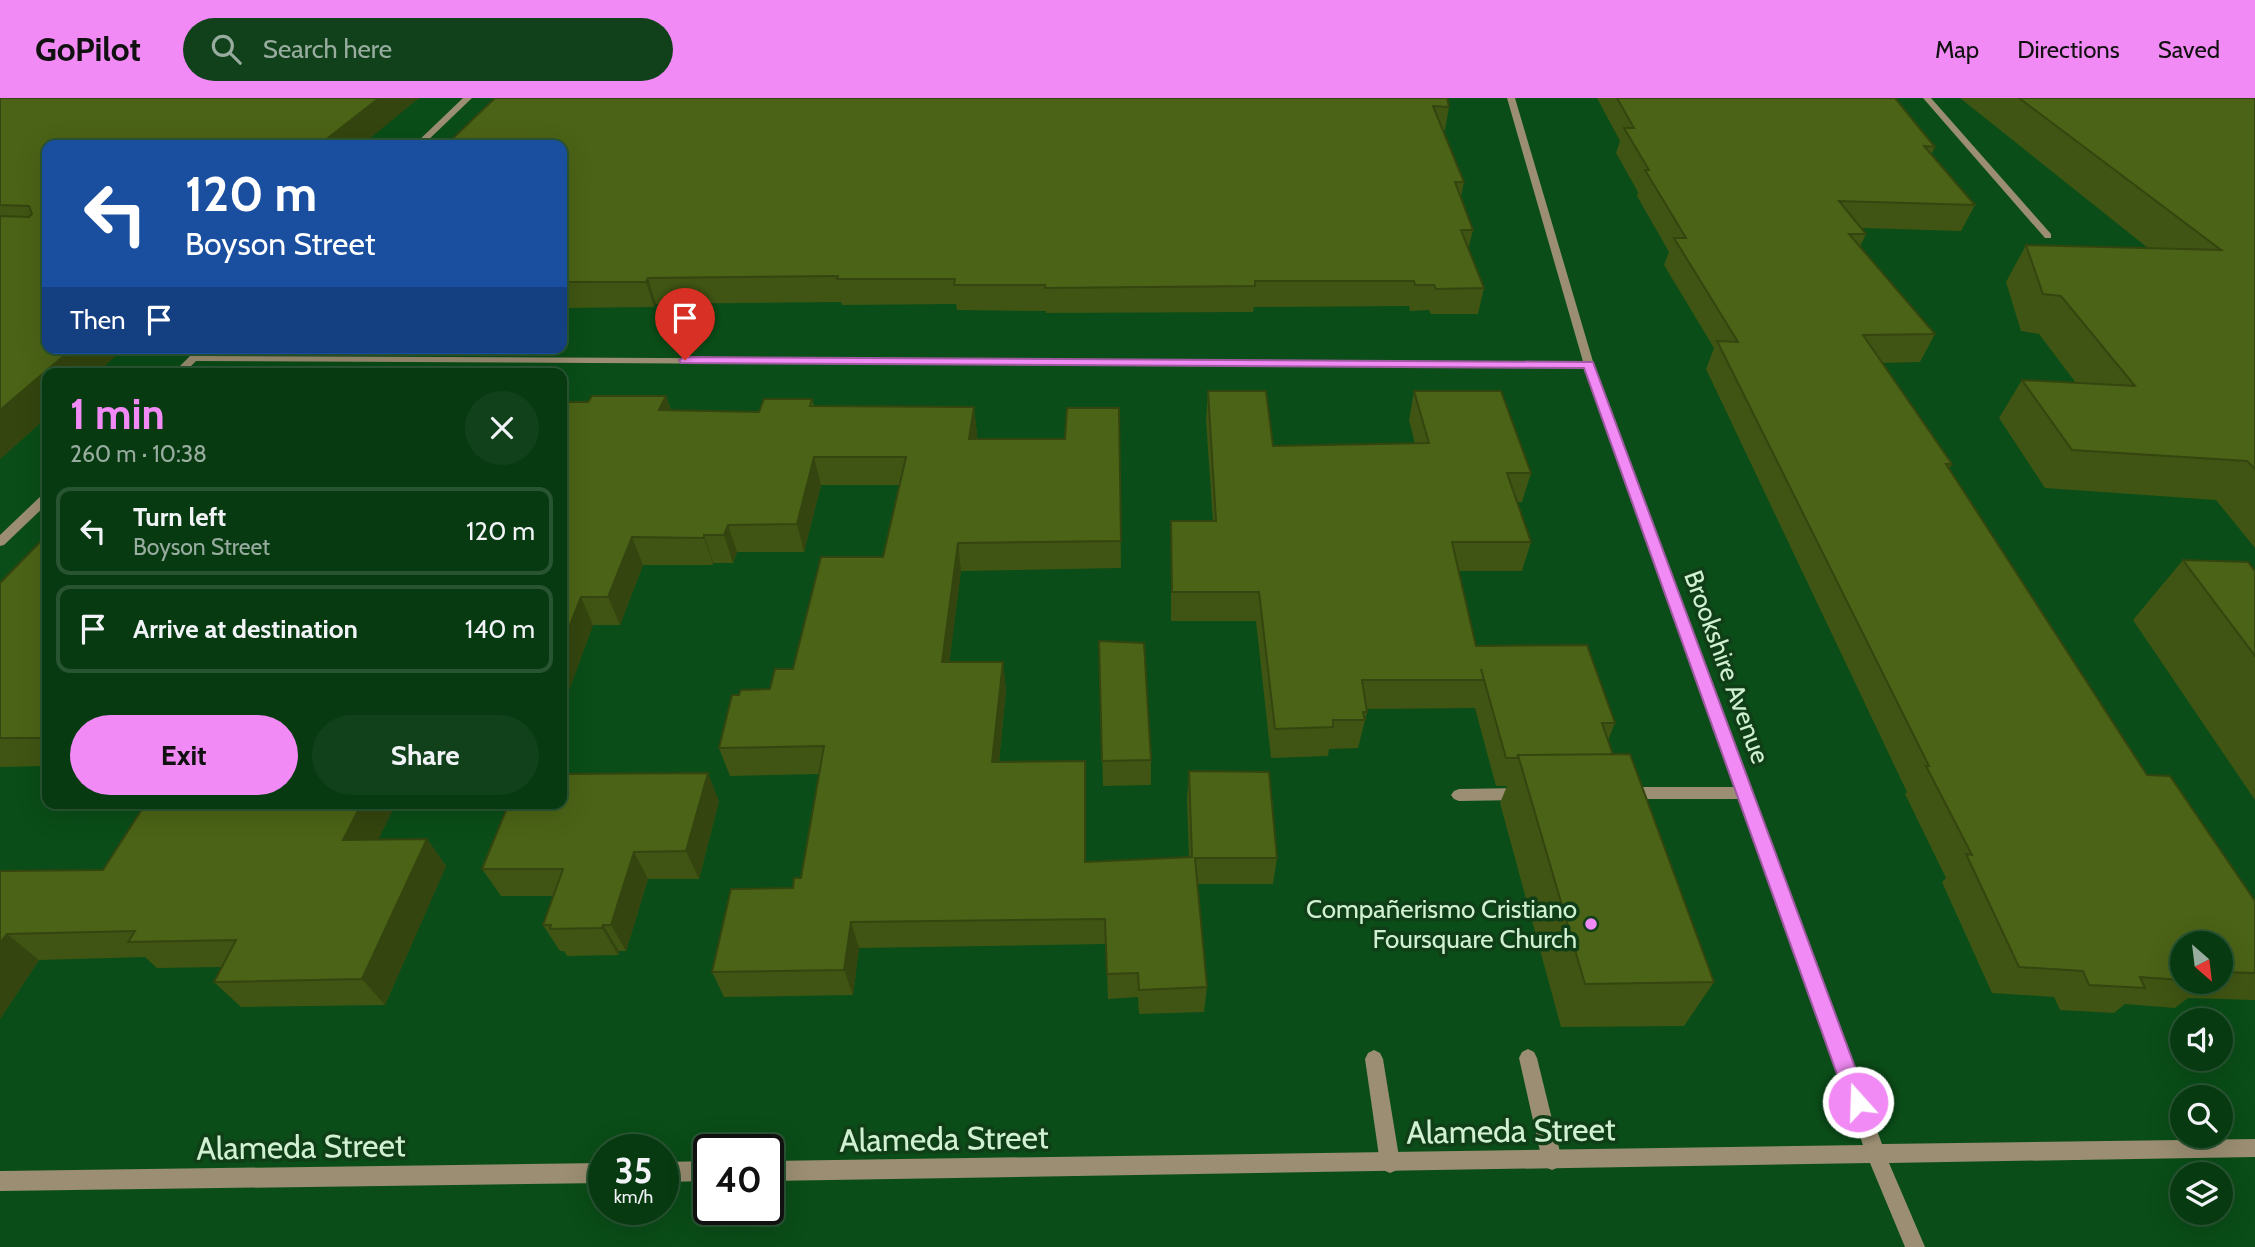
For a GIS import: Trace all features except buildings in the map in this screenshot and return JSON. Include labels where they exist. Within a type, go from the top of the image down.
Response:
[{"type":"street","points":[[423,140],[468,98]]},
{"type":"street","name":"Brookshire Avenue","points":[[1511,98],[1589,365],[1876,1154],[1915,1247]]},
{"type":"street","points":[[1927,98],[2048,236]]},
{"type":"street","points":[[183,368],[197,354]]},
{"type":"street","points":[[192,359],[1589,365]]},
{"type":"street","points":[[0,542],[42,502]]},
{"type":"street","points":[[1612,793],[1745,793]]},
{"type":"street","points":[[1459,795],[1542,794]]},
{"type":"street","points":[[1528,1058],[1552,1160]]},
{"type":"street","points":[[1374,1059],[1390,1163]]},
{"type":"street","name":"Alameda Street","points":[[784,1171],[2255,1148]]},
{"type":"street","name":"Alameda Street","points":[[0,1181],[588,1173]]},
{"type":"place","name":"Compañerismo Cristiano Foursquare Church","points":[[1591,924]]},
{"type":"route","points":[[685,360],[1589,365],[1858,1102]]}]
